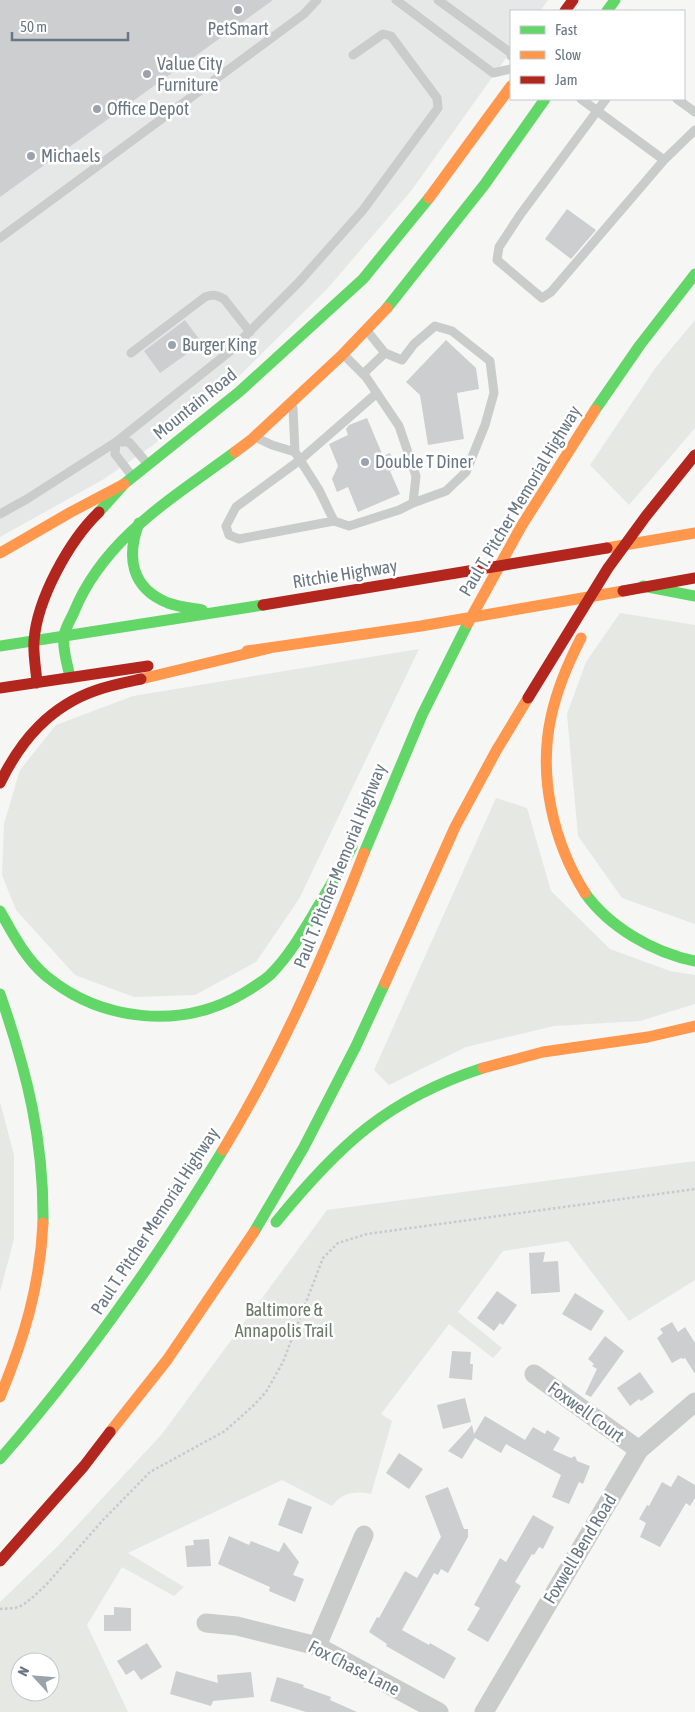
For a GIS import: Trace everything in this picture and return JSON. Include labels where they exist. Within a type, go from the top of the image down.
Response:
[{"type":"main road","name":"Mountain Road","points":[[37,684],[34,641],[44,600],[50,582],[64,556],[84,526],[128,480],[239,392],[363,279],[433,194],[510,87]]},
{"type":"main road","points":[[70,678],[64,637],[75,606],[92,576],[124,537],[139,523],[255,437],[366,330],[391,304],[473,199],[544,100]]},
{"type":"main road","name":"Paul T. Pitcher Memorial Highway","points":[[0,1459],[30,1426],[110,1323],[184,1214],[242,1117],[295,1017],[332,937],[385,802],[421,718],[460,639],[516,536],[588,420],[639,346],[695,274]]},
{"type":"main road","points":[[516,536],[596,424],[626,386]]},
{"type":"main road","points":[[0,1560],[90,1458],[168,1360],[245,1247],[304,1147],[356,1046],[455,827],[496,751],[608,568],[646,516],[695,455]]},
{"type":"main road","points":[[0,553],[128,480]]},
{"type":"main road","points":[[646,516],[571,657],[554,702],[547,742],[548,782],[552,817],[565,857],[580,886],[602,914],[630,934],[656,948],[683,959],[695,961]]},
{"type":"main road","points":[[139,523],[132,539],[131,553],[133,570],[144,588],[170,604],[216,613]]},
{"type":"main road","name":"Ritchie Highway","points":[[0,646],[216,613],[695,533]]},
{"type":"main road","points":[[0,688],[421,626],[695,578]]},
{"type":"main road","points":[[643,586],[695,596]]},
{"type":"main road","points":[[0,783],[8,765],[23,742],[46,718],[72,700],[99,689],[270,648]]},
{"type":"main road","points":[[0,911],[19,946],[38,968],[64,988],[93,1005],[125,1015],[152,1017],[181,1016],[207,1010],[236,998],[260,983],[281,964],[302,933],[350,852],[421,718]]},
{"type":"main road","points":[[0,994],[20,1052],[33,1106],[42,1169],[43,1231],[36,1293],[19,1350],[0,1397]]},
{"type":"main road","points":[[217,1288],[252,1251],[310,1180],[337,1154],[380,1117],[423,1092],[474,1070],[522,1056],[635,1040],[695,1026]]},
{"type":"street","name":"Foxwell Court","points":[[534,1374],[639,1450]]},
{"type":"street","name":"Foxwell Bend Road","points":[[484,1712],[639,1450],[695,1402]]},
{"type":"street","points":[[317,1646],[364,1535]]},
{"type":"street","name":"Fox Chase Lane","points":[[206,1623],[238,1626],[317,1646],[439,1712]]},
{"type":"lane","points":[[396,0],[493,73],[510,69]]},
{"type":"lane","points":[[438,0],[510,53]]},
{"type":"lane","points":[[0,238],[304,14],[315,1]]},
{"type":"lane","points":[[0,514],[116,442],[229,352],[299,282],[363,210],[438,108],[437,98],[391,36],[383,34],[354,55]]},
{"type":"lane","points":[[582,100],[664,160]]},
{"type":"lane","points":[[605,100],[499,246],[497,260],[542,298],[551,292],[664,160],[695,130]]},
{"type":"lane","points":[[678,100],[695,112]]},
{"type":"lane","points":[[131,353],[205,297],[212,295],[218,295],[224,299],[250,332]]},
{"type":"lane","points":[[366,330],[385,353],[402,360],[414,344],[434,326],[452,331],[490,361],[494,393],[485,425],[466,472],[446,491],[399,510],[349,526],[334,522],[239,540],[229,535],[226,526],[236,507],[377,393]]},
{"type":"lane","points":[[343,353],[363,374],[399,426],[416,476],[413,503]]},
{"type":"lane","points":[[363,374],[385,353]]},
{"type":"lane","points":[[292,401],[298,456],[319,490],[334,522]]},
{"type":"lane","points":[[255,437],[298,456]]},
{"type":"lane","points":[[116,442],[129,442],[148,464]]},
{"type":"lane","points":[[116,442],[115,454],[128,480]]},
{"type":"path","points":[[0,1609],[15,1608],[23,1605],[46,1585],[103,1520],[150,1472],[225,1431],[254,1405],[266,1392],[282,1362],[323,1258],[338,1243],[367,1234],[695,1189]]},
{"type":"shaded area","points":[[0,0],[548,0],[541,10],[510,10],[510,52],[411,191],[328,288],[235,380],[152,446],[104,479],[0,537]]},
{"type":"green space","points":[[695,320],[695,428],[629,505],[590,465],[656,367]]},
{"type":"green space","points":[[620,613],[695,625],[695,924],[622,898],[578,836],[567,714],[586,662]]},
{"type":"green space","points":[[419,649],[299,899],[256,962],[195,995],[134,997],[75,975],[16,910],[2,875],[4,824],[20,770],[56,725],[133,696]]},
{"type":"green space","points":[[496,798],[527,808],[551,891],[610,949],[670,971],[695,975],[695,1004],[640,1021],[554,1026],[466,1047],[389,1085],[374,1070]]},
{"type":"green space","points":[[0,1102],[14,1155],[14,1239],[0,1292]]},
{"type":"green space","name":"Baltimore & Annapolis Trail","points":[[695,1161],[695,1280],[629,1321],[568,1241],[503,1251],[458,1312],[502,1348],[493,1358],[449,1324],[381,1414],[392,1421],[371,1494],[345,1495],[332,1506],[282,1480],[128,1553],[184,1587],[174,1596],[122,1567],[87,1625],[128,1712],[0,1712],[0,1602],[57,1547],[162,1434],[327,1210]]},
{"type":"building","points":[[0,0],[273,0],[0,197]]},
{"type":"building","points":[[567,209],[596,230],[571,259],[545,239]]},
{"type":"building","name":"Burger King","points":[[185,320],[202,343],[160,373],[144,351]]},
{"type":"building","points":[[446,340],[476,368],[479,389],[457,393],[464,439],[428,445],[420,395],[406,382]]},
{"type":"building","name":"Double T Diner","points":[[367,418],[383,456],[390,453],[397,468],[390,471],[400,494],[358,512],[348,487],[337,492],[332,479],[338,466],[329,444],[348,435],[346,429],[349,425]]},
{"type":"building","points":[[545,1252],[543,1262],[558,1261],[560,1292],[531,1294],[529,1253]]},
{"type":"building","points":[[497,1291],[517,1305],[503,1325],[500,1323],[494,1331],[477,1318]]},
{"type":"building","points":[[575,1293],[604,1311],[591,1331],[562,1314]]},
{"type":"building","points":[[672,1322],[678,1332],[685,1327],[695,1343],[695,1374],[685,1358],[672,1363],[657,1338],[663,1333],[660,1329]]},
{"type":"building","points":[[605,1336],[624,1351],[591,1397],[585,1394],[597,1369],[592,1366],[594,1364],[588,1359]]},
{"type":"building","points":[[452,1351],[471,1352],[470,1364],[473,1364],[472,1380],[449,1378]]},
{"type":"building","points":[[640,1372],[654,1392],[641,1401],[639,1399],[630,1406],[617,1388]]},
{"type":"building","points":[[465,1398],[471,1422],[443,1429],[437,1405]]},
{"type":"building","points":[[485,1416],[525,1440],[533,1427],[545,1434],[547,1430],[560,1438],[553,1450],[571,1458],[575,1456],[577,1461],[590,1466],[583,1484],[579,1482],[569,1504],[552,1497],[561,1475],[506,1444],[501,1453],[475,1438],[462,1459],[448,1451],[472,1425],[474,1434]]},
{"type":"building","points":[[399,1453],[423,1469],[409,1489],[386,1473]]},
{"type":"building","points":[[678,1475],[695,1485],[695,1498],[690,1506],[686,1503],[660,1547],[640,1537],[646,1523],[639,1519],[647,1505],[649,1506],[662,1482],[671,1487]]},
{"type":"building","points":[[448,1487],[464,1529],[468,1529],[468,1537],[448,1573],[441,1569],[438,1575],[434,1573],[402,1630],[456,1658],[444,1679],[386,1646],[387,1644],[369,1632],[405,1571],[417,1578],[441,1537],[425,1496]]},
{"type":"building","points":[[288,1498],[312,1507],[302,1534],[278,1525]]},
{"type":"building","points":[[533,1515],[554,1527],[543,1549],[539,1547],[534,1555],[532,1554],[515,1582],[521,1586],[488,1642],[467,1630],[480,1608],[474,1605],[500,1558],[506,1562]]},
{"type":"building","points":[[229,1536],[249,1545],[251,1541],[279,1552],[284,1542],[299,1562],[293,1575],[304,1579],[295,1602],[269,1591],[270,1587],[218,1564]]},
{"type":"building","points":[[209,1539],[211,1566],[187,1567],[185,1546],[194,1545],[193,1540]]},
{"type":"building","points":[[114,1607],[131,1608],[131,1631],[104,1631],[104,1615],[114,1615]]},
{"type":"building","points":[[147,1643],[162,1667],[141,1680],[134,1670],[126,1675],[117,1661]]},
{"type":"building","points":[[176,1671],[218,1683],[217,1675],[251,1672],[254,1697],[213,1701],[211,1706],[170,1694]]},
{"type":"building","points":[[277,1677],[304,1685],[303,1687],[331,1697],[330,1700],[357,1712],[306,1712],[270,1701]]},
{"type":"traffic: fast","points":[[608,10],[615,0]]},
{"type":"traffic: fast","points":[[387,308],[485,184],[544,100]]},
{"type":"traffic: fast","points":[[99,512],[124,484],[239,392],[363,279],[429,198]]},
{"type":"traffic: fast","points":[[595,410],[640,345],[695,274]]},
{"type":"traffic: fast","points":[[70,678],[64,647],[65,633],[87,586],[103,562],[143,521],[235,452]]},
{"type":"traffic: fast","points":[[139,523],[133,548],[135,570],[139,580],[156,597],[168,603],[202,610]]},
{"type":"traffic: fast","points":[[643,586],[695,596]]},
{"type":"traffic: fast","points":[[0,646],[263,605]]},
{"type":"traffic: fast","points":[[364,853],[422,715],[468,623]]},
{"type":"traffic: fast","points":[[0,911],[32,961],[46,976],[68,991],[91,1003],[116,1011],[141,1015],[167,1016],[193,1013],[218,1005],[242,994],[270,975],[298,939],[352,847]]},
{"type":"traffic: fast","points":[[585,893],[607,917],[634,937],[664,952],[695,961]]},
{"type":"traffic: fast","points":[[254,1232],[304,1147],[356,1046],[385,983]]},
{"type":"traffic: fast","points":[[0,994],[26,1079],[32,1107],[41,1163],[43,1223]]},
{"type":"traffic: fast","points":[[276,1222],[321,1170],[367,1128],[419,1094],[449,1080],[483,1068]]},
{"type":"traffic: fast","points":[[0,1459],[90,1348],[146,1270],[223,1150]]},
{"type":"traffic: slow","points":[[429,198],[510,87]]},
{"type":"traffic: slow","points":[[235,452],[251,440],[341,356],[387,308]]},
{"type":"traffic: slow","points":[[468,623],[522,525],[595,410]]},
{"type":"traffic: slow","points":[[0,553],[124,484]]},
{"type":"traffic: slow","points":[[607,548],[695,533]]},
{"type":"traffic: slow","points":[[247,651],[421,626],[623,591]]},
{"type":"traffic: slow","points":[[581,638],[556,696],[547,739],[546,762],[551,808],[557,830],[564,852],[585,893]]},
{"type":"traffic: slow","points":[[141,679],[270,648]]},
{"type":"traffic: slow","points":[[385,983],[455,827],[496,751],[528,698]]},
{"type":"traffic: slow","points":[[223,1150],[244,1114],[300,1005],[364,853]]},
{"type":"traffic: slow","points":[[483,1068],[543,1052],[648,1037],[695,1026]]},
{"type":"traffic: slow","points":[[0,1397],[29,1312],[38,1269],[43,1223]]},
{"type":"traffic: slow","points":[[110,1432],[167,1360],[254,1232]]},
{"type":"traffic: jam","points":[[566,10],[573,0]]},
{"type":"traffic: jam","points":[[528,698],[608,568],[646,516],[695,455]]},
{"type":"traffic: jam","points":[[37,683],[34,641],[41,607],[66,554],[99,512]]},
{"type":"traffic: jam","points":[[263,605],[607,548]]},
{"type":"traffic: jam","points":[[623,591],[695,578]]},
{"type":"traffic: jam","points":[[0,688],[148,666]]},
{"type":"traffic: jam","points":[[0,783],[17,753],[39,726],[51,715],[65,705],[97,690],[141,679]]},
{"type":"traffic: jam","points":[[0,1561],[84,1466],[110,1432]]},
{"type":"place","name":"PetSmart","points":[[238,10]]},
{"type":"place","name":"Value City Furniture","points":[[147,74]]},
{"type":"place","name":"Office Depot","points":[[97,109]]},
{"type":"place","name":"Michaels","points":[[31,156]]},
{"type":"place","name":"Burger King","points":[[172,345]]},
{"type":"place","name":"Double T Diner","points":[[365,462]]}]
